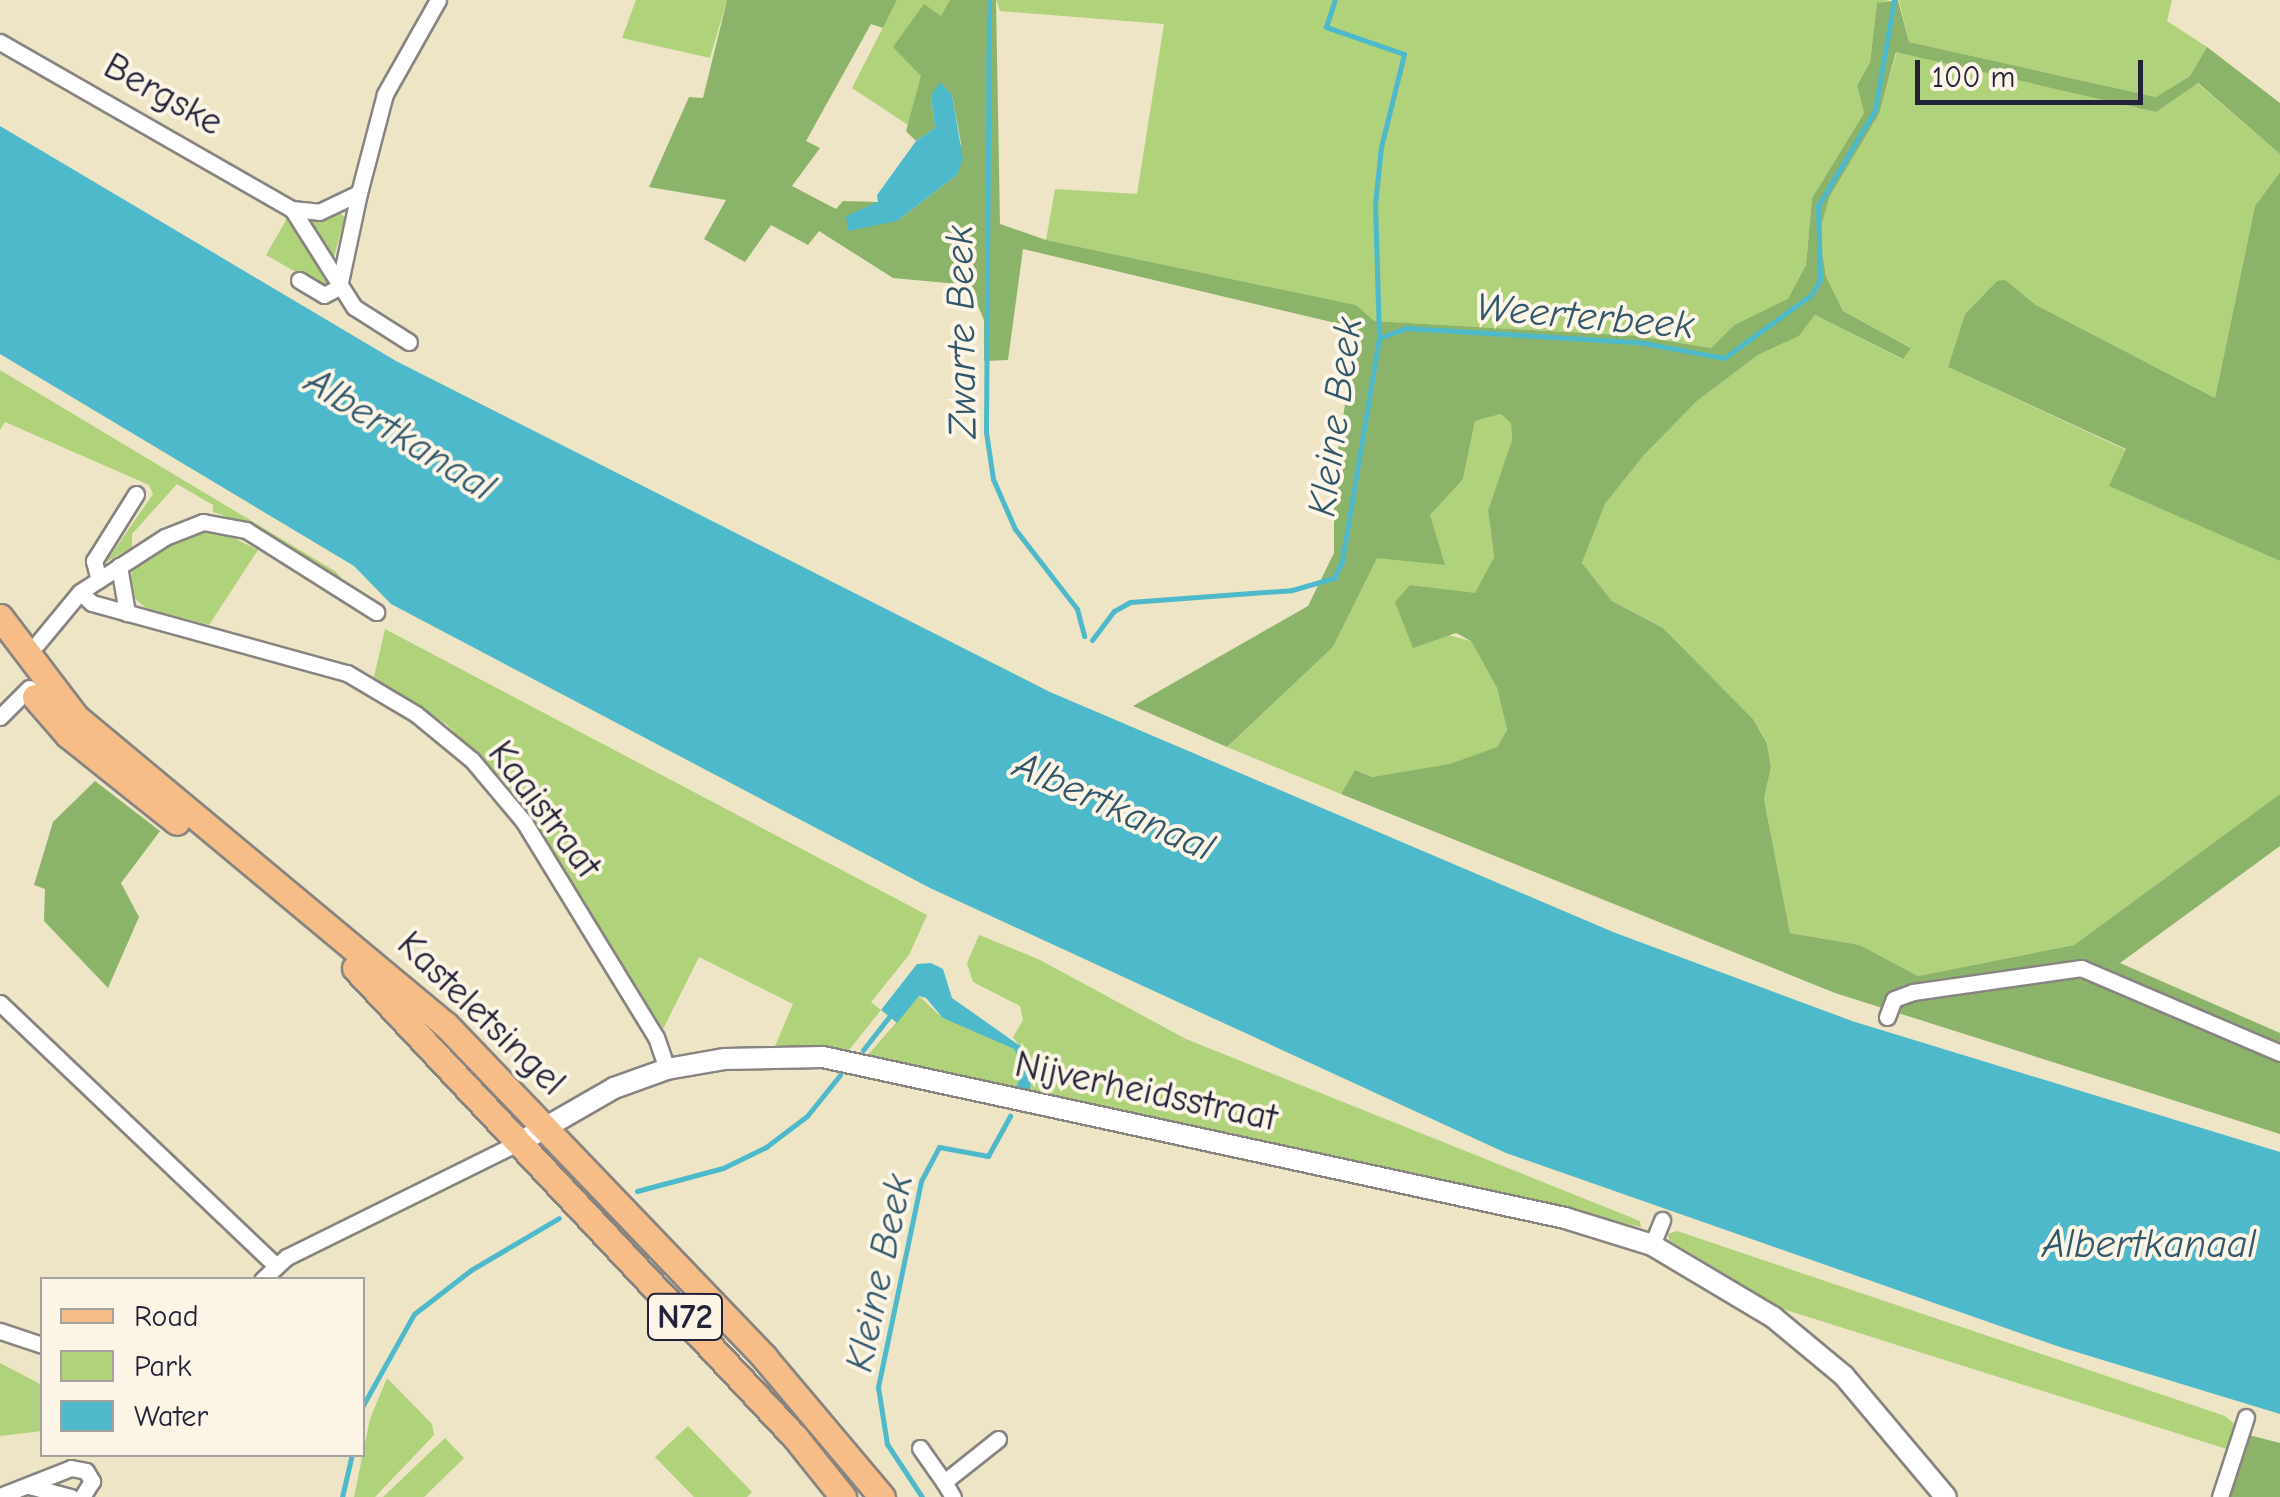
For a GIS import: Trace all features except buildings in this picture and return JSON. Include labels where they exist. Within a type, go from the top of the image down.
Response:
[{"type":"main road","name":"Kasteletsingel","points":[[0,618],[76,717],[446,1025],[764,1357],[882,1497]]},
{"type":"main road","name":"Kasteletsingel","points":[[0,644],[29,688],[68,734],[372,983],[796,1437],[843,1497]]},
{"type":"street","points":[[340,287],[358,193],[386,94],[438,0]]},
{"type":"street","name":"Bergske","points":[[0,42],[292,209]]},
{"type":"street","points":[[292,209],[319,212],[358,193]]},
{"type":"street","points":[[292,209],[354,308],[409,342]]},
{"type":"street","points":[[298,280],[324,295],[340,287]]},
{"type":"street","points":[[98,580],[94,561],[136,494]]},
{"type":"street","points":[[37,644],[80,592],[185,526],[229,523],[376,612]]},
{"type":"street","points":[[119,566],[127,614]]},
{"type":"street","name":"Kaaistraat","points":[[80,592],[127,614],[347,673],[416,714],[472,760],[537,843],[656,1037],[667,1069]]},
{"type":"street","points":[[0,717],[29,688]]},
{"type":"street","points":[[1887,1017],[1894,999],[1914,992],[2081,968],[2280,1052]]},
{"type":"street","points":[[0,1003],[275,1265],[265,1277]]},
{"type":"street","name":"Nijverheidsstraat","points":[[275,1265],[522,1142],[614,1088],[667,1069],[725,1059],[822,1058],[1565,1218],[1652,1245],[1735,1290],[1844,1376],[1946,1497]]},
{"type":"street","points":[[1652,1245],[1662,1220]]},
{"type":"street","points":[[0,1331],[40,1344]]},
{"type":"street","points":[[2220,1497],[2246,1417]]},
{"type":"street","points":[[944,1482],[998,1439]]},
{"type":"street","points":[[920,1448],[953,1497]]},
{"type":"street","points":[[0,1496],[80,1468],[92,1480],[82,1497]]},
{"type":"street","points":[[29,1486],[71,1497]]},
{"type":"green space","points":[[636,0],[727,0],[710,58],[622,38]]},
{"type":"green space","points":[[727,0],[897,0],[883,28],[871,24],[806,141],[820,148],[792,186],[836,209],[843,201],[879,202],[897,221],[957,175],[961,143],[952,95],[931,96],[935,128],[916,141],[906,131],[921,76],[893,47],[924,4],[941,16],[950,0],[996,0],[1000,224],[1046,240],[1356,305],[1374,321],[1638,336],[1711,348],[1734,325],[1788,299],[1806,265],[1812,198],[1864,113],[1857,85],[1870,62],[1877,3],[1898,0],[1909,42],[2156,97],[2190,76],[2207,47],[2280,103],[2280,154],[2198,83],[2156,112],[1896,52],[1879,114],[1830,196],[1819,233],[1826,276],[1843,311],[1911,348],[1903,359],[1815,315],[1799,336],[1758,355],[1697,401],[1644,455],[1605,504],[1582,563],[1612,601],[1663,628],[1753,719],[1767,743],[1771,767],[1764,799],[1790,933],[1860,945],[1918,976],[2074,945],[2280,794],[2280,846],[2120,963],[2280,1033],[2280,1134],[1835,993],[1341,794],[1355,770],[1372,777],[1450,764],[1497,747],[1507,730],[1497,688],[1471,641],[1456,633],[1413,648],[1395,602],[1410,585],[1475,593],[1494,557],[1488,510],[1512,440],[1511,423],[1501,414],[1475,421],[1463,479],[1430,515],[1445,565],[1377,558],[1333,647],[1227,747],[1133,706],[1308,606],[1334,553],[1334,475],[1357,328],[1023,249],[1008,360],[984,361],[984,320],[969,285],[893,278],[819,231],[808,245],[771,225],[745,262],[704,239],[726,200],[649,187],[689,97],[703,98]]},
{"type":"green space","points":[[897,0],[950,0],[908,125],[852,88]]},
{"type":"green space","points":[[996,0],[1890,0],[1877,4],[1870,62],[1857,84],[1864,113],[1812,198],[1806,265],[1789,299],[1734,325],[1711,348],[1638,336],[1373,321],[1355,305],[1046,240],[1055,189],[1137,194],[1164,24],[1000,11]]},
{"type":"green space","points":[[1899,0],[2172,0],[2167,21],[2207,47],[2190,76],[2156,97],[1909,42]]},
{"type":"green space","points":[[1897,51],[2156,112],[2197,83],[2280,154],[2280,172],[2255,206],[2215,398],[2036,305],[2005,281],[1997,281],[1965,314],[1948,367],[2126,450],[2110,486],[2280,561],[2280,794],[2074,945],[1918,976],[1860,945],[1790,933],[1764,799],[1771,767],[1767,742],[1753,719],[1663,628],[1612,601],[1582,563],[1605,504],[1644,455],[1697,401],[1758,355],[1799,336],[1815,315],[1902,359],[1910,347],[1843,311],[1826,276],[1819,233],[1830,196],[1879,114]]},
{"type":"green space","points":[[2280,172],[2280,561],[2109,486],[2126,449],[1948,367],[1965,314],[1997,281],[2005,280],[2036,305],[2215,398],[2255,206]]},
{"type":"green space","points":[[339,213],[345,217],[333,261],[308,221]]},
{"type":"green space","points":[[289,215],[330,283],[326,289],[266,255]]},
{"type":"green space","points":[[0,370],[335,571],[347,584],[262,529],[213,512],[213,505],[177,484],[132,534],[132,547],[106,562],[153,494],[149,485],[5,422],[0,430]]},
{"type":"green space","points":[[1501,414],[1511,422],[1512,440],[1488,510],[1494,557],[1475,594],[1410,585],[1448,635],[1471,641],[1497,688],[1507,730],[1497,747],[1450,765],[1372,777],[1355,770],[1341,794],[1227,747],[1333,647],[1377,557],[1463,479],[1475,421]]},
{"type":"green space","points":[[216,529],[258,550],[209,625],[146,608],[127,592],[133,569],[167,544]]},
{"type":"green space","points":[[385,629],[927,915],[909,955],[871,1002],[881,1010],[849,1050],[775,1046],[793,1004],[699,957],[663,1029],[509,786],[447,725],[374,677]]},
{"type":"green space","points":[[95,781],[160,831],[121,883],[139,917],[108,988],[44,921],[45,889],[34,885],[53,822]]},
{"type":"green space","points":[[979,935],[1038,959],[1186,1039],[1640,1221],[1641,1227],[1030,1090],[1033,1066],[1013,1037],[1023,1020],[1020,1006],[973,982],[967,963]]},
{"type":"green space","points":[[919,996],[938,1014],[1014,1049],[1024,1070],[1016,1087],[868,1055]]},
{"type":"green space","points":[[1677,1231],[2225,1416],[2238,1427],[2230,1450],[1783,1309],[1669,1240],[1668,1234]]},
{"type":"green space","points":[[0,1363],[40,1384],[40,1431],[0,1436]]},
{"type":"green space","points":[[387,1378],[432,1424],[434,1435],[375,1497],[354,1497],[365,1457],[370,1419]]},
{"type":"green space","points":[[688,1426],[752,1492],[747,1497],[694,1497],[655,1457]]},
{"type":"green space","points":[[2241,1433],[2280,1443],[2280,1497],[2227,1497]]},
{"type":"green space","points":[[445,1438],[464,1458],[424,1497],[383,1497]]},
{"type":"water","points":[[940,82],[952,95],[963,159],[957,175],[897,221],[848,231],[846,216],[878,202],[877,195],[916,141],[935,128],[931,96]]},
{"type":"water","name":"Albertkanaal","points":[[0,126],[396,361],[1050,692],[1613,932],[1852,1021],[2280,1152],[2280,1414],[2060,1347],[1506,1153],[930,888],[391,604],[354,566],[0,354]]},
{"type":"water","points":[[931,963],[943,969],[952,998],[1026,1050],[1033,1066],[1030,1090],[1016,1087],[1024,1070],[1014,1049],[943,1018],[926,998],[919,996],[897,1023],[881,1010],[917,964]]},
{"type":"waterway","name":"Zwarte Beek","points":[[989,0],[986,432],[993,479],[1015,529],[1077,609],[1084,636]]},
{"type":"waterway","name":"Kleine Beek","points":[[1092,640],[1114,611],[1130,602],[1292,590],[1334,578],[1342,561],[1379,338],[1375,205],[1381,147],[1404,54],[1326,27],[1335,0]]},
{"type":"waterway","name":"Weerterbeek","points":[[1379,338],[1406,328],[1638,342],[1724,358],[1811,295],[1820,280],[1818,206],[1875,110],[1894,0]]},
{"type":"waterway","name":"Zwarte Beek","points":[[863,1050],[892,1013]]},
{"type":"waterway","name":"Zwarte Beek","points":[[637,1191],[723,1168],[766,1147],[807,1116],[840,1075]]},
{"type":"waterway","name":"Kleine Beek","points":[[922,1497],[887,1444],[878,1387],[921,1181],[939,1147],[988,1156],[1010,1116]]},
{"type":"waterway","name":"Zwarte Beek","points":[[365,1402],[414,1314],[471,1270],[559,1218]]},
{"type":"waterway","name":"Zwarte Beek","points":[[342,1497],[351,1457]]}]
